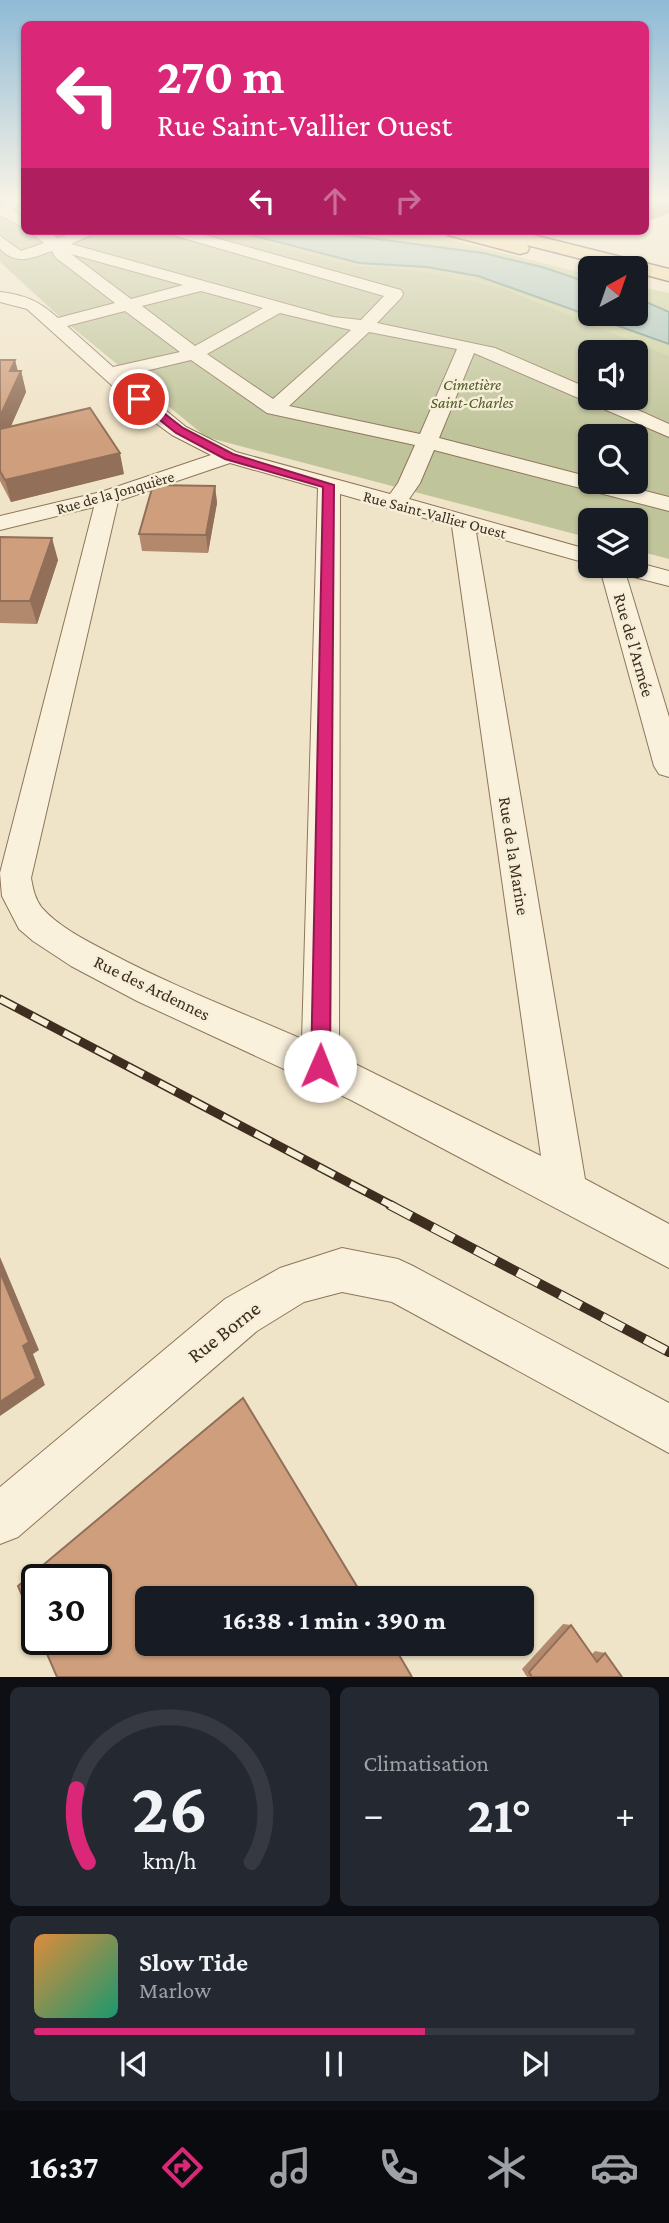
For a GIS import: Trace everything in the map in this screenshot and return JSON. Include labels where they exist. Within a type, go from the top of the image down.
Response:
[{"type":"main road","points":[[648,281],[669,286]]},
{"type":"street","points":[[95,278],[194,354],[274,409],[426,441],[669,504]]},
{"type":"street","points":[[180,278],[332,322],[468,346],[489,352],[578,391]]},
{"type":"street","points":[[55,324],[205,285],[218,278]]},
{"type":"street","points":[[274,409],[365,326],[395,294],[341,278]]},
{"type":"street","name":"Rue Saint-Vallier Ouest","points":[[0,297],[19,299],[33,305],[179,431],[229,456],[578,554]]},
{"type":"street","points":[[111,373],[194,354],[276,307]]},
{"type":"street","points":[[395,503],[409,483],[468,346]]},
{"type":"street","points":[[621,410],[669,431]]},
{"type":"street","name":"Rue de la Jonquière","points":[[0,523],[107,498],[229,456]]},
{"type":"street","points":[[320,1066],[329,485]]},
{"type":"street","name":"Rue des Ardennes","points":[[107,498],[15,878],[16,896],[25,914],[52,936],[134,981],[320,1066],[566,1191],[669,1247]]},
{"type":"street","name":"Rue de la Marine","points":[[463,521],[566,1191]]},
{"type":"street","points":[[648,571],[667,574]]},
{"type":"street","name":"Rue de l'Armée","points":[[615,578],[669,765]]},
{"type":"street","name":"Rue Borne","points":[[0,1519],[241,1315],[295,1283],[342,1270],[398,1281],[669,1429]]},
{"type":"green space","name":"Cimetière Saint-Charles","points":[[18,278],[454,278],[502,288],[578,319],[578,326],[595,326],[630,340],[578,340],[578,410],[648,410],[648,347],[669,356],[669,559],[648,553],[648,508],[578,508],[578,535],[206,437],[62,319]]},
{"type":"green space","points":[[371,278],[484,278],[578,312],[578,326],[618,326],[669,344],[669,380],[648,363],[648,340],[592,340]]},
{"type":"green space","points":[[648,289],[669,293],[669,312],[648,303]]},
{"type":"water","points":[[484,278],[578,279],[578,312]]},
{"type":"water","points":[[648,303],[669,312],[669,344],[618,326],[648,326]]},
{"type":"building","points":[[0,360],[15,360],[10,371],[21,371],[0,416]]},
{"type":"building","points":[[90,408],[120,453],[5,480],[0,471],[0,429]]},
{"type":"building","points":[[153,485],[215,486],[206,535],[139,534]]},
{"type":"building","points":[[0,537],[52,538],[30,601],[0,601]]},
{"type":"building","points":[[0,1272],[29,1342],[23,1346],[36,1378],[0,1402]]},
{"type":"building","points":[[243,1398],[357,1586],[135,1586],[135,1656],[400,1656],[412,1677],[57,1677],[47,1655],[112,1655],[112,1564],[44,1564]]},
{"type":"building","points":[[571,1625],[597,1662],[605,1653],[622,1677],[532,1677],[529,1672]]},
{"type":"railway","points":[[0,999],[393,1206]]},
{"type":"railway","points":[[390,1205],[669,1352]]},
{"type":"route","points":[[139,399],[179,431],[229,456],[329,485],[320,1066]]}]
